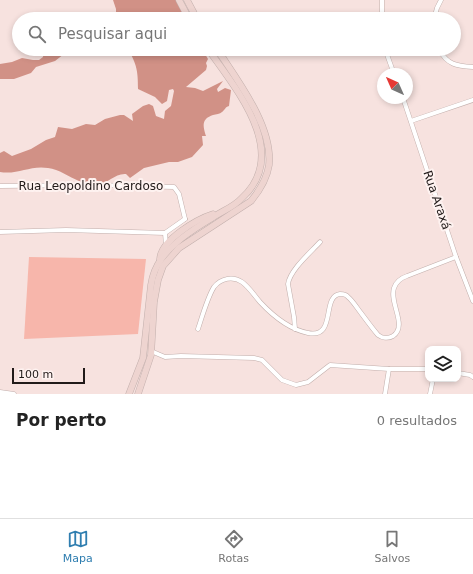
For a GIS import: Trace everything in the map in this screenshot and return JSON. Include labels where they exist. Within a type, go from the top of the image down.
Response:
[{"type":"main road","points":[[180,0],[186,12]]},
{"type":"main road","points":[[187,0],[193,12]]},
{"type":"main road","points":[[129,394],[144,358],[154,270],[172,246],[213,220],[242,199],[252,188],[260,172],[262,153],[259,133],[253,118],[213,56]]},
{"type":"main road","points":[[138,394],[148,366],[151,351],[154,302],[158,280],[163,266],[179,248],[213,220],[251,201],[259,192],[263,184],[269,164],[265,136],[260,120],[244,90],[222,56]]},
{"type":"main road","points":[[160,260],[162,248],[179,233],[212,214],[213,220]]},
{"type":"street","points":[[382,0],[382,12]]},
{"type":"street","points":[[436,12],[441,0]]},
{"type":"street","points":[[388,56],[392,68]]},
{"type":"street","points":[[444,56],[456,66],[473,67]]},
{"type":"street","points":[[411,121],[473,100]]},
{"type":"street","name":"Rua Araxá","points":[[404,104],[456,257],[473,301]]},
{"type":"street","name":"Rua Leopoldino Cardoso","points":[[0,186],[94,184],[174,187],[179,194],[185,219]]},
{"type":"street","points":[[0,232],[66,230],[166,233],[185,219],[195,223]]},
{"type":"street","points":[[166,233],[166,245]]},
{"type":"street","points":[[294,329],[294,317],[288,284],[289,278],[293,270],[320,242]]},
{"type":"street","points":[[198,329],[215,286],[225,279],[231,278],[242,282],[277,318],[294,329],[309,333],[316,333],[322,330],[326,324],[331,302],[335,296],[342,294],[349,297],[378,335],[385,338],[390,338],[396,333],[399,326],[393,294],[397,283],[401,278],[456,257]]},
{"type":"street","points":[[151,351],[165,357],[193,356],[254,358],[262,360],[282,380],[296,385],[308,382],[330,365],[389,369],[425,369]]},
{"type":"street","points":[[385,394],[389,369]]},
{"type":"street","points":[[461,374],[473,377]]},
{"type":"street","points":[[430,394],[432,382]]},
{"type":"street","points":[[0,392],[14,394]]},
{"type":"shaded area","points":[[113,0],[176,0],[184,12],[116,12]]},
{"type":"shaded area","points":[[61,56],[55,61],[36,67],[31,73],[14,79],[0,79],[0,64],[12,62],[22,58],[39,60],[43,57]]},
{"type":"shaded area","points":[[132,56],[206,56],[208,59],[206,63],[206,70],[186,87],[203,91],[223,81],[217,89],[218,92],[225,88],[231,90],[229,106],[221,113],[206,119],[204,126],[206,136],[202,136],[203,145],[192,157],[178,162],[169,162],[144,168],[130,178],[126,174],[118,175],[101,184],[81,182],[60,171],[42,167],[6,173],[0,172],[0,153],[4,151],[12,156],[31,149],[46,140],[55,137],[58,127],[72,129],[86,124],[95,125],[105,119],[120,115],[124,115],[133,121],[132,114],[143,106],[149,104],[153,106],[156,116],[164,119],[165,111],[171,106],[174,91],[173,89],[169,90],[167,101],[162,104],[155,97],[138,89],[138,77]]},
{"type":"shaded area","points":[[29,257],[146,259],[138,334],[24,339]]}]
